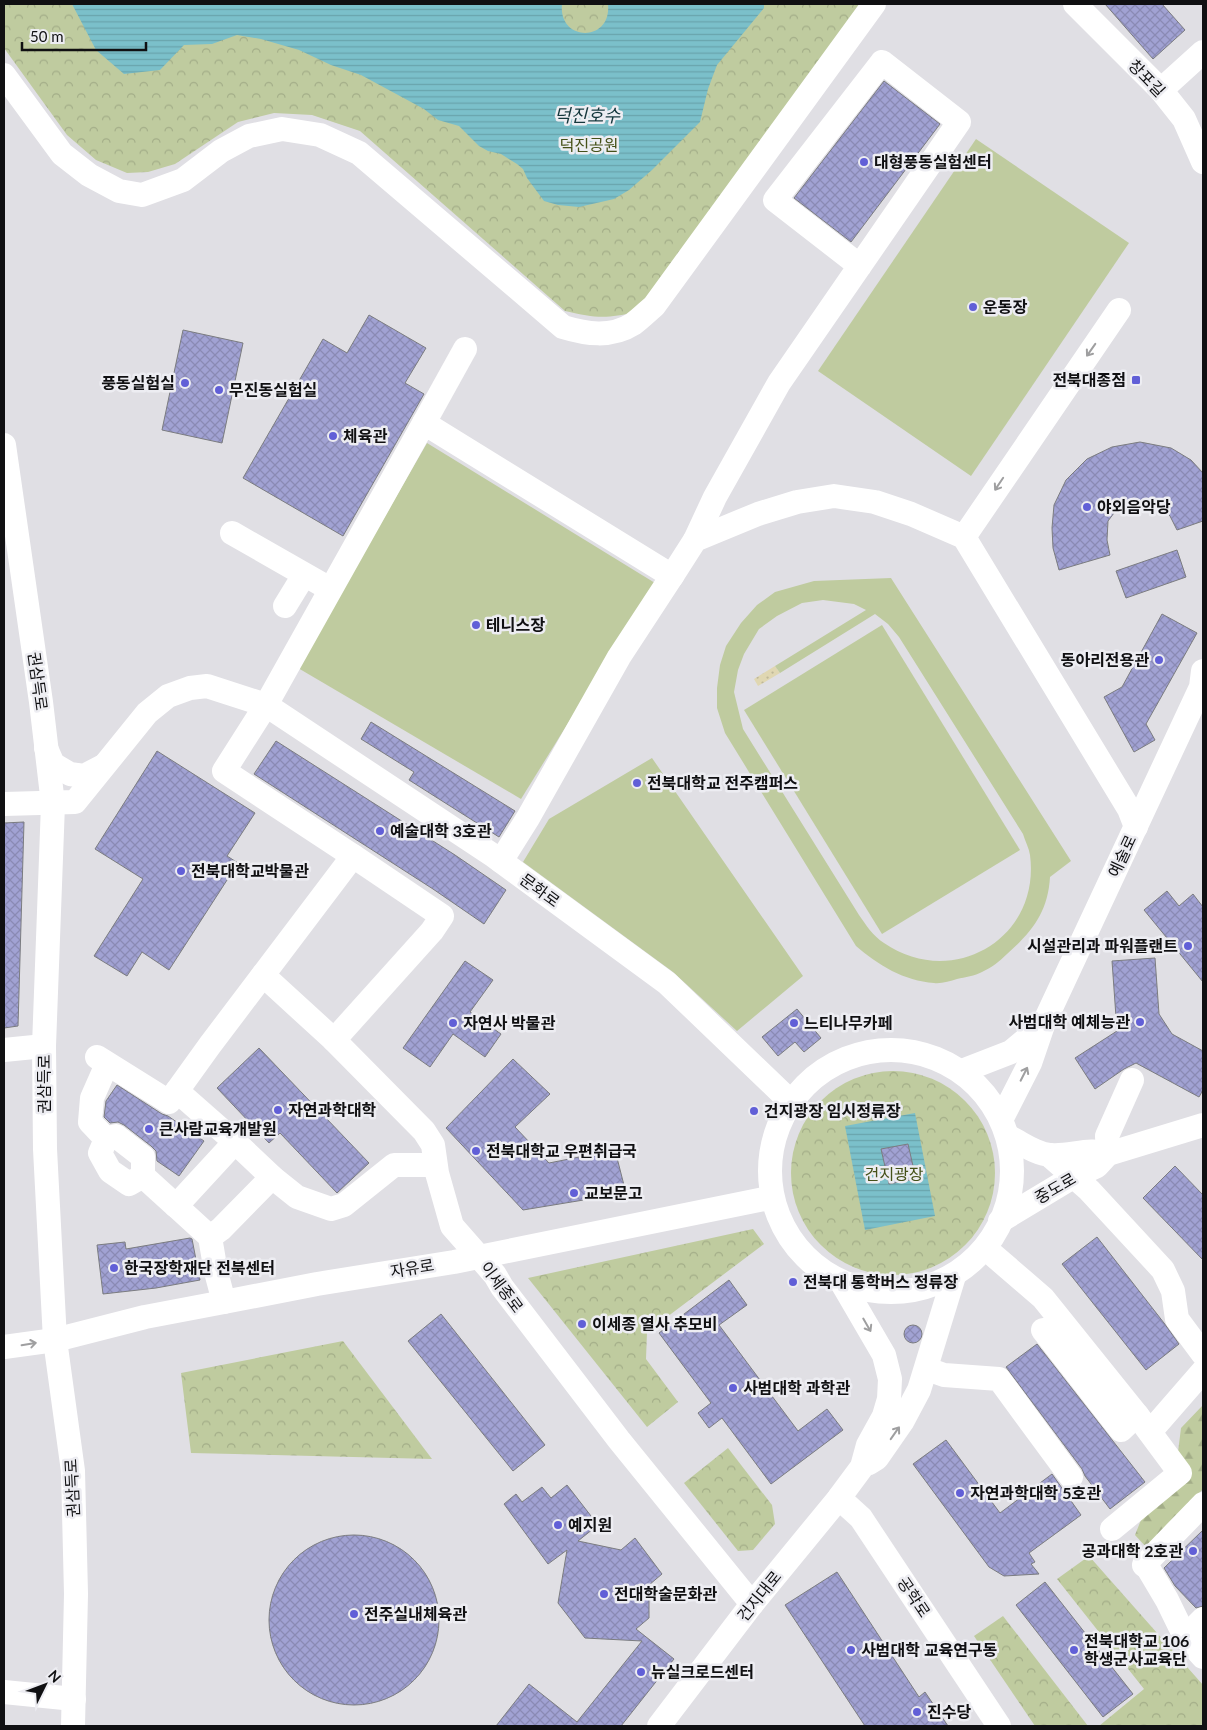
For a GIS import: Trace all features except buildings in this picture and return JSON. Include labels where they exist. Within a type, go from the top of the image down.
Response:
[{"type":"street","points":[[4,75],[62,154],[89,175],[119,191],[142,195],[184,180],[221,152],[248,136],[282,129],[320,136],[359,153],[564,327],[583,334],[607,334],[632,325],[654,306],[874,4]]},
{"type":"street","name":"창포길","points":[[1075,4],[1160,90],[1184,119],[1203,162]]},
{"type":"street","points":[[1160,90],[1203,52]]},
{"type":"street","points":[[501,861],[528,818],[618,657],[695,540],[715,497],[779,383],[960,122],[882,62],[775,200],[860,266]]},
{"type":"street","points":[[964,537],[1119,310]]},
{"type":"street","points":[[334,1040],[432,931],[442,916],[224,771],[266,704],[465,350]]},
{"type":"street","points":[[424,423],[672,576]]},
{"type":"street","name":"권삼득로","points":[[4,444],[41,702],[53,804],[44,1046],[45,1149],[55,1340],[73,1472],[76,1594],[73,1726]]},
{"type":"street","points":[[695,540],[758,514],[797,502],[834,496],[875,502],[911,514],[964,537],[1129,809],[1136,827]]},
{"type":"street","points":[[232,533],[330,589]]},
{"type":"street","points":[[284,606],[304,575]]},
{"type":"street","name":"예술로","points":[[1007,1128],[1043,1026],[1203,681]]},
{"type":"street","name":"문화로","points":[[4,804],[75,802],[147,713],[168,696],[190,688],[207,686],[266,704],[501,861],[667,983],[792,1103]]},
{"type":"street","points":[[46,748],[53,764],[70,774],[84,776],[103,766]]},
{"type":"street","points":[[106,1139],[90,1122],[92,1098],[102,1060],[169,1102],[353,856]]},
{"type":"street","name":"이세종로","points":[[263,975],[334,1040],[424,1131],[433,1145],[435,1164],[452,1226],[495,1275],[502,1287],[619,1440],[752,1604]]},
{"type":"street","points":[[962,1071],[1011,1052],[1043,1026]]},
{"type":"street","points":[[4,1050],[44,1046]]},
{"type":"street","points":[[885,1050],[905,1051],[928,1057],[962,1071],[1007,1128],[1011,1171],[1008,1197],[1000,1221],[985,1248],[954,1276],[923,1291],[889,1293],[842,1283],[817,1267],[791,1239],[769,1201],[768,1183],[779,1126],[792,1103],[811,1081],[837,1060],[857,1053],[885,1050]]},
{"type":"street","points":[[1108,1154],[1106,1136],[1132,1080]]},
{"type":"street","points":[[177,1091],[272,1177],[297,1197],[331,1209],[344,1205],[394,1165],[435,1164]]},
{"type":"street","name":"중도로","points":[[1000,1221],[1073,1177],[1098,1166],[1108,1154],[1203,1125]]},
{"type":"street","name":"중도로","points":[[1007,1128],[1037,1152],[1050,1155],[1099,1150],[1108,1154]]},
{"type":"street","points":[[106,1139],[116,1136],[143,1157],[143,1176],[210,1236],[216,1272],[224,1302]]},
{"type":"street","points":[[106,1139],[100,1153],[110,1171],[129,1184],[143,1176]]},
{"type":"street","points":[[176,1206],[235,1142]]},
{"type":"street","points":[[1050,1155],[1089,1190],[1163,1270],[1173,1290],[1176,1319],[1203,1354]]},
{"type":"street","points":[[210,1236],[221,1229],[272,1177]]},
{"type":"street","name":"자유로","points":[[4,1347],[55,1340],[145,1317],[478,1256],[769,1198]]},
{"type":"street","points":[[985,1248],[1043,1298],[1144,1424],[1180,1473],[1112,1529]]},
{"type":"street","name":"건지대로","points":[[659,1726],[752,1604],[862,1468],[876,1458],[902,1422],[919,1390],[927,1369],[954,1276]]},
{"type":"street","name":"건지대로","points":[[842,1283],[884,1355],[890,1378],[889,1400],[884,1416],[868,1445],[862,1468]]},
{"type":"street","points":[[1044,1330],[1121,1430],[1144,1424],[1203,1371]]},
{"type":"street","points":[[927,1369],[944,1375],[999,1379],[1071,1477]]},
{"type":"street","name":"공학로","points":[[839,1498],[861,1518],[999,1726]]},
{"type":"street","points":[[1203,1504],[1146,1566],[1167,1600],[1186,1637],[1203,1657]]},
{"type":"street","points":[[1186,1637],[1203,1618]]},
{"type":"street","points":[[4,1692],[74,1699]]},
{"type":"green space","name":"덕진공원","points":[[4,4],[869,4],[636,312],[600,317],[565,311],[360,131],[312,115],[274,113],[238,122],[175,164],[148,172],[127,173],[96,160],[67,135],[4,48]]},
{"type":"green space","name":"운동장","points":[[976,139],[1129,243],[971,476],[818,371]]},
{"type":"green space","name":"테니스장","points":[[427,443],[655,583],[521,799],[298,668]]},
{"type":"green space","points":[[891,578],[1071,861],[1050,877],[1049,889],[1042,911],[1024,938],[992,966],[979,973],[943,983],[923,982],[882,966],[856,946],[725,733],[717,708],[717,688],[720,665],[726,646],[741,623],[757,605],[775,592],[814,581]],"holes":[[[823,600],[854,604],[866,610],[775,666],[780,673],[875,614],[888,624],[899,637],[1023,834],[1029,850],[1030,885],[1021,911],[1007,932],[987,948],[963,958],[937,961],[910,956],[884,943],[873,934],[859,915],[743,729],[734,692],[738,670],[744,654],[759,629],[777,616],[802,603]]]},
{"type":"green space","points":[[882,625],[1020,850],[882,934],[744,710]]},
{"type":"green space","points":[[652,758],[803,976],[737,1031],[673,972],[523,862],[549,819]]},
{"type":"green space","name":"건지광장","points":[[893,1071],[913,1073],[941,1083],[958,1094],[972,1108],[987,1134],[993,1153],[995,1173],[993,1193],[983,1221],[972,1238],[958,1252],[932,1267],[913,1273],[893,1275],[873,1273],[845,1263],[828,1252],[814,1238],[799,1212],[793,1193],[791,1173],[793,1153],[803,1125],[814,1108],[828,1094],[854,1079],[873,1073]]},
{"type":"green space","points":[[753,1229],[764,1244],[647,1332],[646,1359],[678,1402],[647,1427],[528,1278]]},
{"type":"green space","points":[[343,1341],[432,1459],[191,1453],[181,1373]]},
{"type":"green space","points":[[1203,1405],[1203,1489],[1146,1547],[1135,1535],[1141,1520],[1178,1452],[1181,1428]]},
{"type":"green space","points":[[728,1448],[772,1505],[775,1524],[753,1550],[738,1551],[684,1483]]},
{"type":"green space","points":[[1089,1556],[1203,1685],[1203,1726],[1099,1726],[1144,1689],[1057,1579]]},
{"type":"green space","points":[[1003,1616],[1088,1726],[1035,1726],[974,1636]]},
{"type":"sand","points":[[775,666],[780,673],[758,686],[754,679]]},
{"type":"water","name":"덕진호수","points":[[72,4],[562,4],[563,17],[568,26],[576,31],[585,33],[594,31],[602,26],[607,17],[608,4],[764,4],[764,8],[717,65],[708,89],[700,122],[629,190],[614,199],[579,207],[558,205],[544,201],[527,178],[523,169],[501,154],[488,151],[479,146],[459,126],[438,120],[424,109],[361,75],[331,65],[299,50],[261,39],[237,35],[212,44],[184,45],[160,70],[124,74],[96,50]]},
{"type":"water","points":[[915,1113],[935,1216],[865,1230],[845,1126]]},
{"type":"place","name":"대형풍동실험센터","points":[[864,162]]},
{"type":"place","name":"운동장","points":[[973,307]]},
{"type":"place","name":"전북대종점","points":[[1136,380]]},
{"type":"place","name":"풍동실험실","points":[[185,383]]},
{"type":"place","name":"무진동실험실","points":[[219,390]]},
{"type":"place","name":"체육관","points":[[333,436]]},
{"type":"place","name":"야외음악당","points":[[1087,507]]},
{"type":"place","name":"테니스장","points":[[476,625]]},
{"type":"place","name":"동아리전용관","points":[[1159,660]]},
{"type":"place","name":"전북대학교 전주캠퍼스","points":[[637,783]]},
{"type":"place","name":"예술대학 3호관","points":[[380,831]]},
{"type":"place","name":"전북대학교박물관","points":[[181,871]]},
{"type":"place","name":"시설관리과 파워플랜트","points":[[1188,946]]},
{"type":"place","name":"사범대학 예체능관","points":[[1140,1022]]},
{"type":"place","name":"자연사 박물관","points":[[453,1023]]},
{"type":"place","name":"느티나무카페","points":[[794,1023]]},
{"type":"place","name":"자연과학대학","points":[[278,1110]]},
{"type":"place","name":"건지광장 임시정류장","points":[[754,1111]]},
{"type":"place","name":"큰사람교육개발원","points":[[149,1129]]},
{"type":"place","name":"전북대학교 우편취급국","points":[[476,1151]]},
{"type":"place","name":"교보문고","points":[[574,1193]]},
{"type":"place","name":"한국장학재단 전북센터","points":[[114,1268]]},
{"type":"place","name":"전북대 통학버스 정류장","points":[[793,1282]]},
{"type":"place","name":"이세종 열사 추모비","points":[[582,1324]]},
{"type":"place","name":"사범대학 과학관","points":[[733,1388]]},
{"type":"place","name":"자연과학대학 5호관","points":[[960,1493]]},
{"type":"place","name":"예지원","points":[[558,1525]]},
{"type":"place","name":"공과대학 2호관","points":[[1193,1551]]},
{"type":"place","name":"전대학술문화관","points":[[604,1594]]},
{"type":"place","name":"전주실내체육관","points":[[354,1614]]},
{"type":"place","name":"사범대학 교육연구동","points":[[851,1650]]},
{"type":"place","name":"전북대학교 106 학생군사교육단","points":[[1074,1650]]},
{"type":"place","name":"뉴실크로드센터","points":[[641,1672]]},
{"type":"place","name":"진수당","points":[[917,1712]]}]
